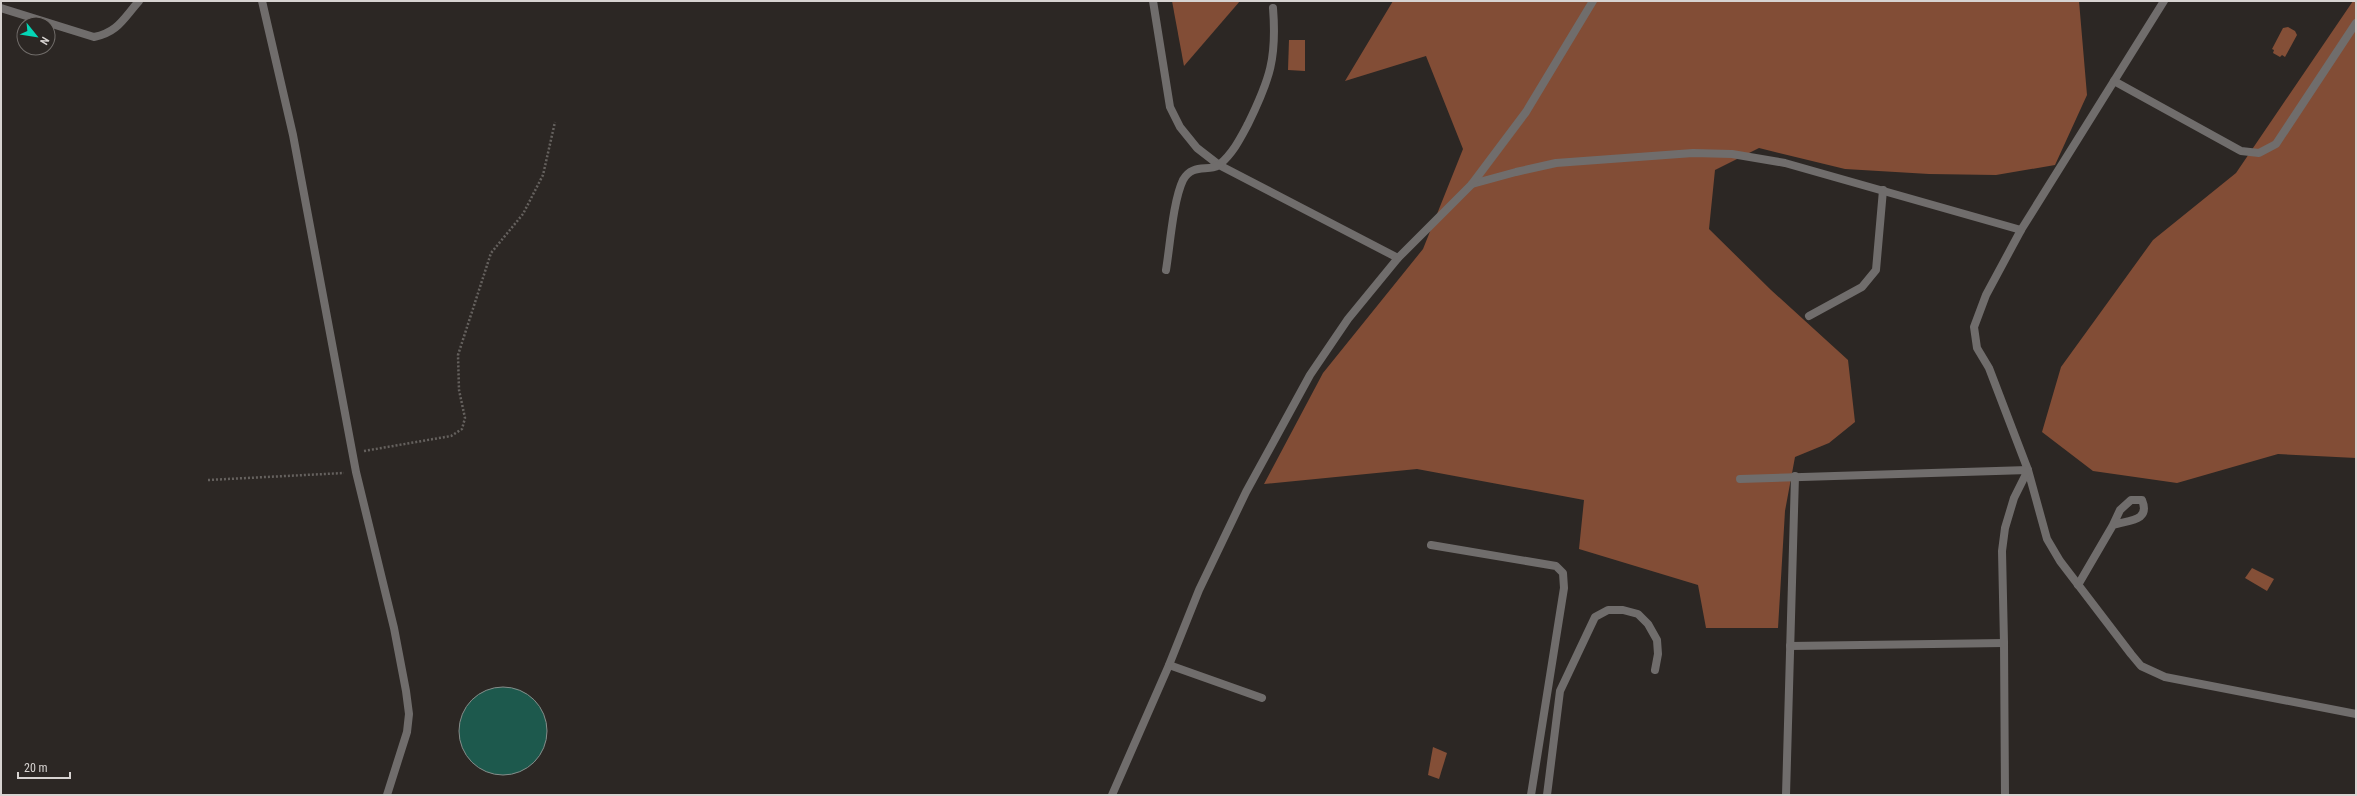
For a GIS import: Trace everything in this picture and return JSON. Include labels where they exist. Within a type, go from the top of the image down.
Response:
[{"type":"street","points":[[1,8],[94,37],[108,34],[118,27],[139,1]]},
{"type":"street","points":[[262,1],[293,135],[356,472],[394,628],[409,714],[407,732],[387,795]]},
{"type":"street","points":[[1153,1],[1170,107],[1180,127],[1197,148],[1219,165],[1398,258]]},
{"type":"street","points":[[1112,795],[1169,665],[1199,590],[1246,492],[1310,375],[1348,320],[1398,258],[1472,184],[1526,112],[1592,1]]},
{"type":"street","points":[[2164,1],[2021,230],[1986,295],[1974,327],[1977,348],[1989,368],[2028,470],[2047,539],[2060,561],[2141,666],[2165,677],[2356,714]]},
{"type":"street","points":[[1166,270],[1177,203],[1184,180],[1193,170],[1219,165],[1238,144],[1261,98],[1272,70],[1275,40],[1273,8]]},
{"type":"street","points":[[2114,81],[2241,151],[2259,153],[2276,144],[2356,24]]},
{"type":"street","points":[[1472,184],[1556,163],[1693,153],[1732,154],[1784,163],[2021,230]]},
{"type":"street","points":[[1809,316],[1862,287],[1876,270],[1883,190]]},
{"type":"street","points":[[1740,479],[1795,476],[2028,470]]},
{"type":"street","points":[[2004,795],[2004,644],[2002,551],[2005,528],[2014,498],[2028,470]]},
{"type":"street","points":[[1786,795],[1795,476]]},
{"type":"street","points":[[2078,585],[2114,525]]},
{"type":"street","points":[[1431,544],[1556,566],[1563,573],[1564,588],[1531,795]]},
{"type":"street","points":[[1547,795],[1560,691],[1595,617],[1608,610],[1623,610],[1638,614],[1648,624],[1657,640],[1658,654],[1655,670]]},
{"type":"street","points":[[1790,646],[2004,644]]},
{"type":"street","points":[[1169,665],[1262,698]]},
{"type":"path","points":[[353,453],[451,436],[462,429],[465,418],[459,390],[458,354],[491,253],[523,214],[543,175],[555,122]]},
{"type":"path","points":[[208,480],[356,472]]},
{"type":"shaded area","points":[[1172,1],[1240,1],[1184,66]]},
{"type":"shaded area","points":[[1393,1],[2079,1],[2087,95],[2055,165],[1996,175],[1929,174],[1845,169],[1759,148],[1715,170],[1709,229],[1771,290],[1848,360],[1855,422],[1829,443],[1795,457],[1785,511],[1778,628],[1706,628],[1698,585],[1579,549],[1584,500],[1417,469],[1264,484],[1323,373],[1423,249],[1463,149],[1426,56],[1345,81]]},
{"type":"shaded area","points":[[2353,1],[2356,1],[2356,458],[2278,454],[2177,483],[2093,471],[2042,432],[2061,367],[2153,240],[2236,173]]},
{"type":"shaded area","points":[[2288,27],[2295,31],[2297,35],[2285,57],[2282,55],[2280,57],[2273,53],[2274,50],[2272,49],[2283,28]]},
{"type":"shaded area","points":[[1289,40],[1305,40],[1305,71],[1288,70]]},
{"type":"shaded area","points":[[2252,568],[2274,579],[2267,591],[2245,578]]},
{"type":"shaded area","points":[[1433,747],[1447,753],[1439,779],[1428,775]]},
{"type":"building","points":[[503,687],[520,691],[534,700],[543,714],[547,731],[543,748],[534,762],[520,771],[503,775],[486,771],[472,762],[463,748],[459,731],[463,714],[472,700],[486,691]]}]
